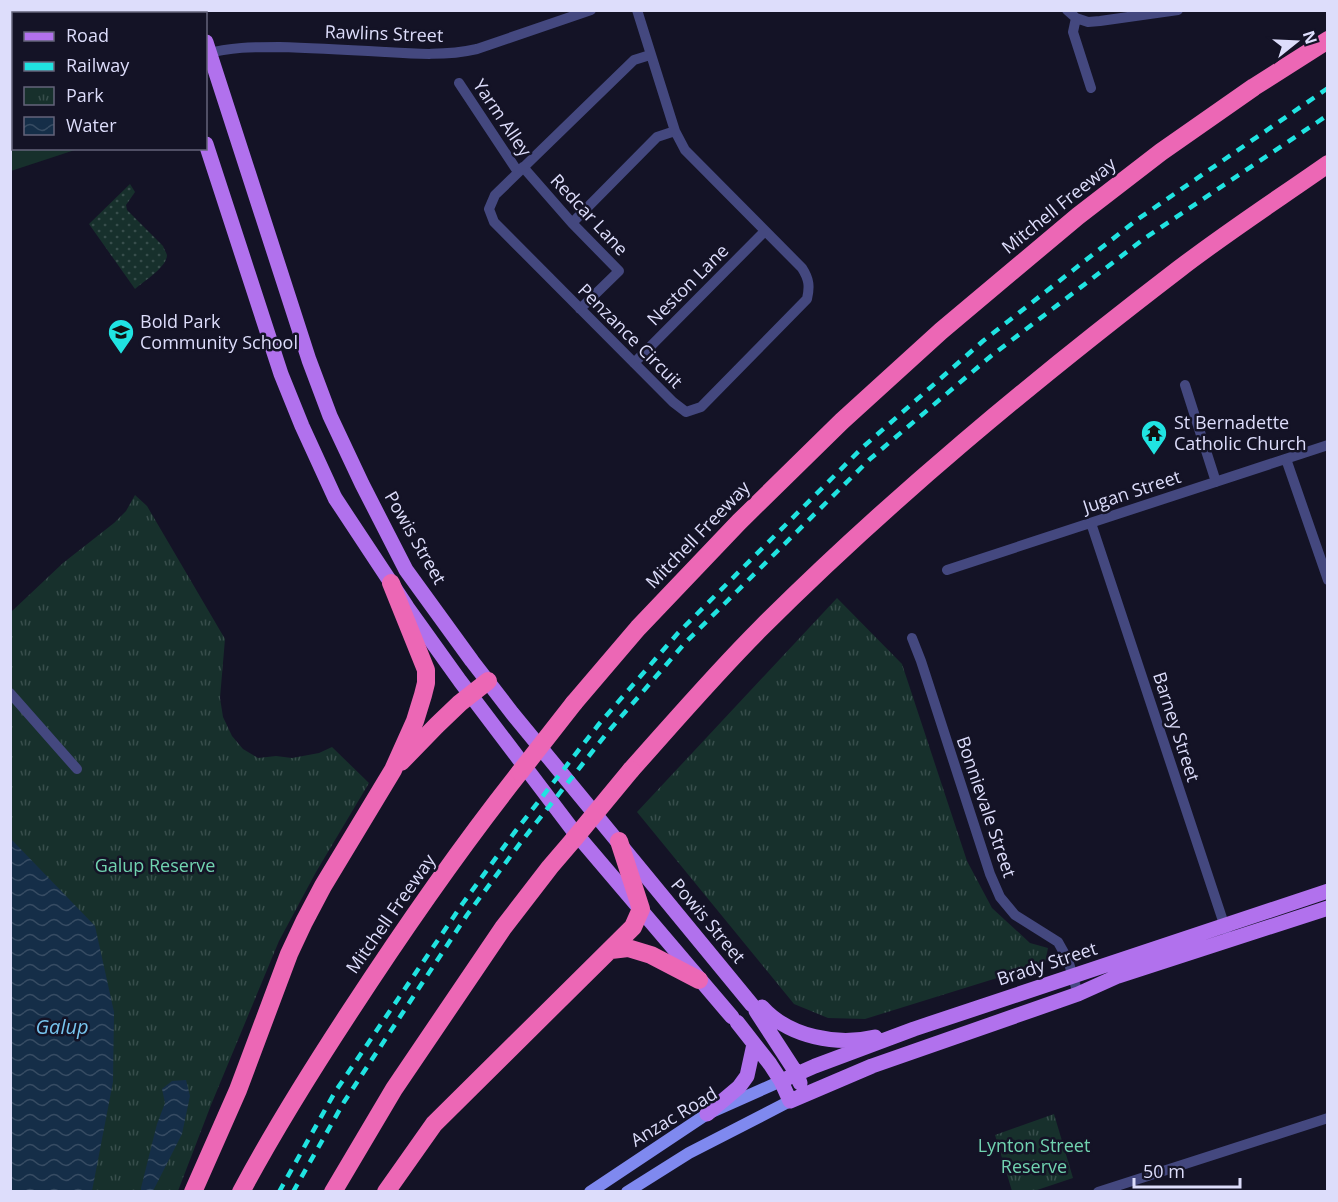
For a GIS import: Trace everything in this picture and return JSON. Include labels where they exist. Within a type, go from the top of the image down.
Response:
[{"type":"highway","name":"Mitchell Freeway","points":[[241,1191],[310,1072],[399,936],[495,803],[574,703],[638,628],[739,522],[842,421],[941,331],[1078,216],[1161,152],[1254,87],[1328,40]]},
{"type":"highway","points":[[333,1191],[394,1089],[504,928],[550,867],[631,770],[759,630],[907,490],[1046,374],[1181,267],[1328,164]]},
{"type":"highway","points":[[193,1191],[238,1090],[295,940],[323,886],[393,770],[415,721],[426,683],[426,670],[391,583]]},
{"type":"highway","points":[[393,770],[437,725],[488,681]]},
{"type":"highway","points":[[386,1191],[434,1124],[633,927],[641,909],[619,841]]},
{"type":"highway","points":[[611,950],[628,948],[651,955],[699,980]]},
{"type":"main road","name":"Powis Street","points":[[207,50],[309,360],[330,416],[406,570],[488,681],[737,986],[756,1006],[797,1074],[805,1094]]},
{"type":"main road","points":[[207,147],[281,374],[335,498],[406,607],[572,829],[735,1020],[770,1064],[790,1101],[689,1153],[627,1191]]},
{"type":"main road","name":"Brady Street","points":[[781,1081],[898,1035],[1328,891]]},
{"type":"main road","name":"Brady Street","points":[[790,1101],[872,1066],[1078,994],[1118,976],[1328,908]]},
{"type":"main road","points":[[756,1006],[802,1033],[823,1039],[861,1041],[898,1035]]},
{"type":"main road","points":[[707,1114],[743,1082],[747,1076],[754,1044]]},
{"type":"main road","name":"Anzac Road","points":[[590,1191],[707,1114],[781,1081]]},
{"type":"street","name":"Rawlins Street","points":[[207,50],[243,47],[299,47],[434,54],[458,53],[477,49],[591,10]]},
{"type":"street","name":"Penzance Circuit","points":[[637,10],[675,131],[685,150],[802,268],[809,278],[810,288],[807,299],[701,407],[686,412],[673,402],[494,222],[489,209],[495,195],[634,60],[650,54]]},
{"type":"street","points":[[1067,10],[1076,18],[1088,22],[1178,10]]},
{"type":"street","points":[[1076,18],[1073,32],[1091,88]]},
{"type":"street","name":"Yarm Alley","points":[[459,83],[521,169]]},
{"type":"street","points":[[572,223],[657,137],[675,131]]},
{"type":"street","name":"Redcar Lane","points":[[521,169],[619,271],[580,309]]},
{"type":"street","name":"Neston Lane","points":[[634,363],[765,231]]},
{"type":"street","points":[[1185,385],[1216,482]]},
{"type":"street","name":"Jugan Street","points":[[948,570],[1328,445]]},
{"type":"street","points":[[1286,459],[1328,580]]},
{"type":"street","name":"Barney Street","points":[[1091,524],[1229,941]]},
{"type":"street","name":"Bonnievale Street","points":[[912,638],[999,897],[1015,915],[1058,942],[1068,960],[1078,994]]},
{"type":"street","points":[[10,693],[77,769]]},
{"type":"street","points":[[1098,1191],[1328,1118]]},
{"type":"green space","points":[[108,10],[109,12],[12,12],[12,150],[75,150],[11,171],[11,11]]},
{"type":"green space","points":[[130,184],[135,192],[126,205],[127,210],[163,246],[167,255],[159,269],[135,289],[89,224]]},
{"type":"green space","name":"Galup Reserve","points":[[135,495],[147,506],[225,639],[220,698],[223,717],[232,736],[243,749],[258,758],[276,756],[292,758],[319,753],[332,747],[369,783],[316,872],[279,941],[178,1191],[11,1192],[11,612],[63,563],[114,523],[126,511]]},
{"type":"green space","points":[[837,598],[902,664],[967,861],[992,908],[1030,943],[1048,948],[1045,963],[865,1019],[828,1018],[794,1004],[637,812]]},
{"type":"green space","name":"Lynton Street Reserve","points":[[1054,1114],[1073,1178],[1034,1191],[1012,1191],[995,1135]]},
{"type":"water","name":"Galup","points":[[10,838],[95,926],[114,1012],[113,1082],[92,1191],[11,1191]]},
{"type":"water","points":[[186,1080],[190,1096],[182,1134],[153,1191],[141,1191],[157,1124],[165,1103],[162,1089],[172,1081]]},
{"type":"railway","points":[[279,1192],[335,1092],[463,903],[599,724],[678,633],[863,447],[983,341],[1138,219],[1328,88]]},
{"type":"railway","points":[[293,1192],[344,1102],[467,915],[607,733],[685,643],[870,459],[991,356],[1145,238],[1328,115]]},
{"type":"place","name":"Bold Park Community School","points":[[121,355]]},
{"type":"place","name":"St Bernadette Catholic Church","points":[[1154,456]]}]
